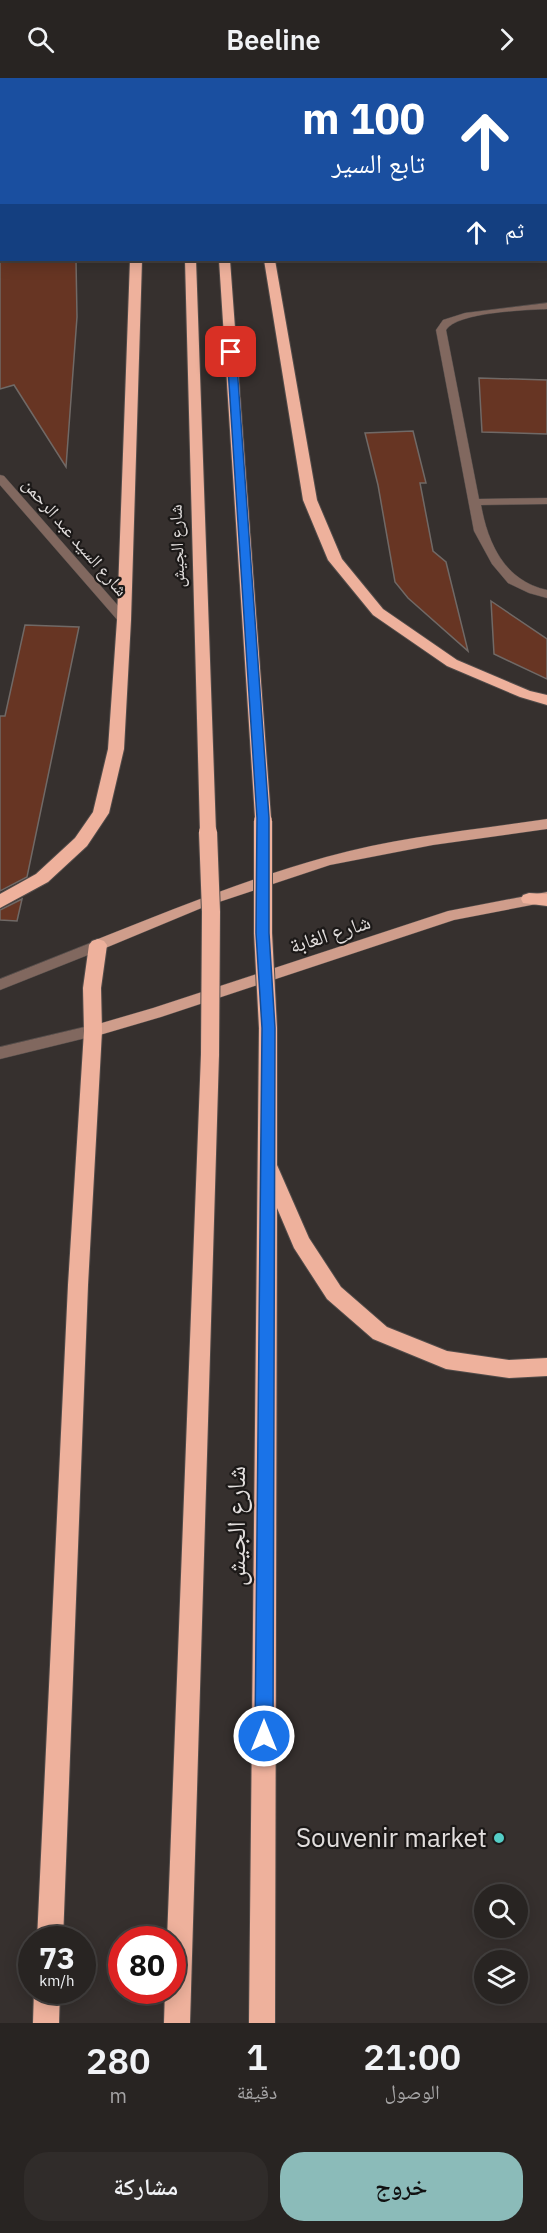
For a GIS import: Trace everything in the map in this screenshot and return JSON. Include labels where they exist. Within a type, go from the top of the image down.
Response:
[{"type":"highway","points":[[0,902],[42,878],[81,842],[101,813],[116,749],[124,621],[136,261]]},
{"type":"highway","name":"شارع الجيش","points":[[177,2023],[210,1054],[211,912],[190,261]]},
{"type":"highway","name":"شارع الجيش","points":[[224,261],[263,818],[262,933],[268,1028],[262,2023]]},
{"type":"highway","points":[[269,261],[310,500],[335,560],[378,612],[452,663],[525,694],[547,700]]},
{"type":"highway","points":[[529,899],[547,899]]},
{"type":"highway","points":[[51,1926],[78,1297],[93,1031],[92,968],[98,945]]},
{"type":"highway","points":[[267,1162],[300,1242],[334,1293],[380,1333],[446,1360],[509,1369],[547,1367]]},
{"type":"highway","points":[[46,2023],[47,2004]]},
{"type":"main road","points":[[98,945],[199,904],[328,861],[433,840],[547,824]]},
{"type":"main road","name":"شارع الغابة","points":[[93,1031],[453,915],[529,899]]},
{"type":"street","points":[[547,306],[517,308],[459,318],[447,322],[441,330],[480,531],[493,561],[513,581],[532,591],[547,594]]},
{"type":"street","name":"شارع السيد عبد الرحمن","points":[[0,478],[124,621]]},
{"type":"street","points":[[475,502],[547,501]]},
{"type":"street","points":[[0,986],[98,945]]},
{"type":"street","points":[[0,1053],[93,1031]]},
{"type":"building","points":[[0,261],[76,261],[77,317],[66,467],[14,385],[0,389]]},
{"type":"building","points":[[479,378],[547,380],[547,434],[482,432]]},
{"type":"building","points":[[413,431],[426,483],[420,483],[433,551],[446,562],[468,651],[408,598],[395,582],[378,485],[365,433]]},
{"type":"building","points":[[491,601],[547,639],[547,679],[494,654]]},
{"type":"building","points":[[25,625],[79,627],[27,877],[0,891],[0,716],[5,716]]},
{"type":"building","points":[[22,899],[17,921],[0,920],[0,910]]},
{"type":"place","name":"Souvenir market","points":[[499,1838]]},
{"type":"route","points":[[231,352],[263,818],[262,933],[268,1028],[264,1736]]}]
